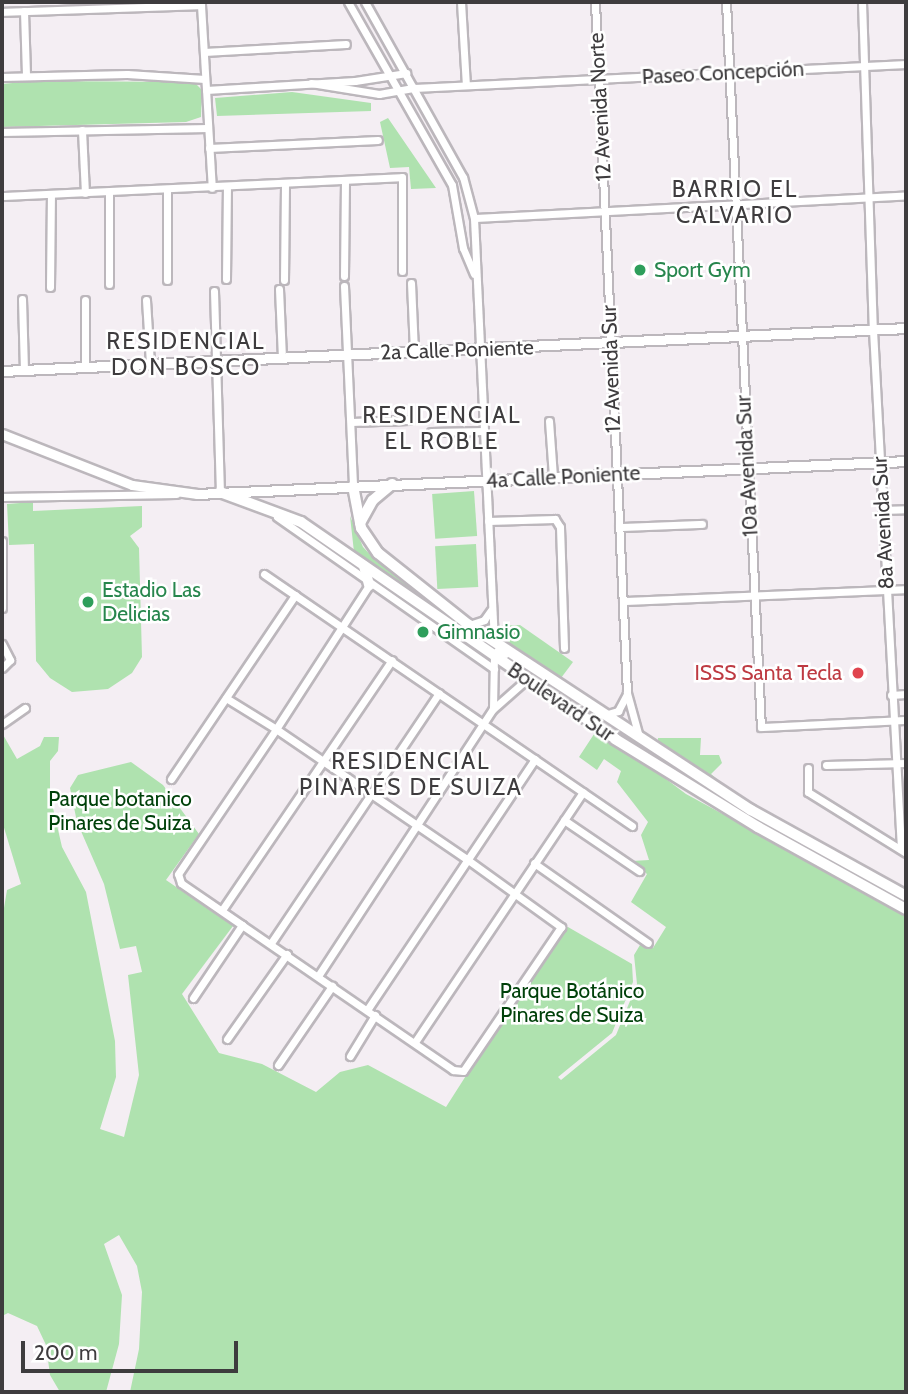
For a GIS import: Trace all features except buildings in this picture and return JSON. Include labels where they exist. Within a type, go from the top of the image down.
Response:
[{"type":"highway","points":[[360,523],[373,500],[392,484]]},
{"type":"highway","name":"Boulevard Sur","points":[[353,486],[360,523],[383,559],[469,625],[640,740],[751,810],[906,896]]},
{"type":"highway","name":"Boulevard Sur","points":[[220,492],[266,506],[301,522],[615,740],[758,827],[906,909]]},
{"type":"highway","points":[[364,566],[369,585]]},
{"type":"main road","name":"2a Calle Poniente","points":[[4,371],[906,328]]},
{"type":"main road","name":"4a Calle Poniente","points":[[2,434],[132,485],[197,494],[906,461]]},
{"type":"street","points":[[348,2],[452,185],[463,248],[475,278]]},
{"type":"street","points":[[365,2],[463,177],[474,218],[477,348],[495,643]]},
{"type":"street","points":[[461,2],[466,85]]},
{"type":"street","name":"12 Avenida Norte","points":[[595,2],[605,211]]},
{"type":"street","name":"10a Avenida Sur","points":[[726,2],[737,205],[740,336],[761,727],[892,721]]},
{"type":"street","name":"8a Avenida Sur","points":[[862,2],[873,330],[892,721],[904,851]]},
{"type":"street","points":[[2,12],[48,6],[202,3],[212,188]]},
{"type":"street","points":[[24,11],[26,75]]},
{"type":"street","points":[[359,22],[371,13]]},
{"type":"street","points":[[204,52],[346,44]]},
{"type":"street","name":"Paseo Concepción","points":[[312,83],[364,94],[466,85],[906,64]]},
{"type":"street","points":[[206,90],[406,73]]},
{"type":"street","points":[[2,77],[26,75],[205,79]]},
{"type":"street","points":[[2,132],[208,128]]},
{"type":"street","points":[[82,130],[85,193]]},
{"type":"street","points":[[209,148],[378,140]]},
{"type":"street","points":[[2,196],[167,191],[401,177],[402,271]]},
{"type":"street","points":[[344,276],[345,181]]},
{"type":"street","points":[[284,279],[285,183]]},
{"type":"street","points":[[226,279],[227,187]]},
{"type":"street","points":[[167,191],[167,280]]},
{"type":"street","points":[[109,192],[109,284]]},
{"type":"street","points":[[50,286],[51,195]]},
{"type":"street","points":[[474,218],[906,195]]},
{"type":"street","name":"12 Avenida Sur","points":[[605,211],[608,343],[627,693],[640,740]]},
{"type":"street","points":[[411,283],[414,351]]},
{"type":"street","points":[[344,286],[353,486]]},
{"type":"street","points":[[279,289],[282,358]]},
{"type":"street","points":[[214,291],[220,492]]},
{"type":"street","points":[[22,299],[24,370]]},
{"type":"street","points":[[85,300],[85,367]]},
{"type":"street","points":[[146,300],[150,364]]},
{"type":"street","points":[[351,422],[408,420]]},
{"type":"street","points":[[549,421],[553,477]]},
{"type":"street","points":[[432,432],[484,431]]},
{"type":"street","points":[[2,497],[197,494]]},
{"type":"street","points":[[266,506],[369,585],[494,669]]},
{"type":"street","points":[[883,510],[906,509]]},
{"type":"street","points":[[488,521],[555,519],[560,527],[564,648]]},
{"type":"street","points":[[619,527],[702,524]]},
{"type":"street","points":[[2,541],[3,606]]},
{"type":"street","points":[[264,574],[632,825]]},
{"type":"street","points":[[226,698],[276,729],[324,761],[561,928],[463,1071],[453,1070],[181,883],[178,874],[276,729],[369,585]]},
{"type":"street","points":[[623,601],[906,589]]},
{"type":"street","points":[[171,779],[295,596]]},
{"type":"street","points":[[469,625],[484,620],[492,602]]},
{"type":"street","points":[[2,644],[10,660],[2,668]]},
{"type":"street","points":[[493,709],[494,656],[500,651],[514,656]]},
{"type":"street","points":[[222,910],[392,660]]},
{"type":"street","points":[[318,976],[493,709],[528,678]]},
{"type":"street","points":[[271,943],[439,693]]},
{"type":"street","points":[[604,715],[618,711],[627,693]]},
{"type":"street","points":[[891,695],[906,694]]},
{"type":"street","points":[[2,724],[25,708]]},
{"type":"street","points":[[892,721],[906,720]]},
{"type":"street","points":[[367,1010],[536,759]]},
{"type":"street","points":[[826,765],[906,764]]},
{"type":"street","points":[[808,768],[808,792],[904,851]]},
{"type":"street","points":[[415,1042],[583,792]]},
{"type":"street","points":[[897,798],[906,803]]},
{"type":"street","points":[[564,820],[639,871]]},
{"type":"street","points":[[534,863],[648,943]]},
{"type":"street","points":[[193,998],[243,925]]},
{"type":"street","points":[[227,1039],[287,954]]},
{"type":"street","points":[[278,1065],[332,986]]},
{"type":"street","points":[[350,1056],[375,1016]]},
{"type":"green space","points":[[33,81],[194,82],[202,90],[201,117],[186,122],[2,127],[2,84]]},
{"type":"green space","points":[[292,92],[371,103],[371,111],[217,116],[215,98]]},
{"type":"green space","points":[[388,118],[436,188],[411,189],[409,167],[390,168],[380,122]]},
{"type":"green space","points":[[474,491],[477,536],[435,539],[432,494]]},
{"type":"green space","points":[[33,502],[33,511],[142,506],[142,527],[130,536],[139,548],[142,657],[132,673],[108,689],[72,692],[50,678],[36,661],[34,544],[9,545],[7,504]]},
{"type":"green space","points":[[350,516],[363,547],[376,561],[470,627],[469,633],[354,552]]},
{"type":"green space","points":[[476,544],[478,587],[437,589],[435,546]]},
{"type":"green space","points":[[520,625],[573,662],[561,678],[503,641],[497,626]]},
{"type":"green space","points":[[598,728],[686,794],[906,914],[906,1392],[130,1392],[139,1349],[142,1292],[137,1266],[119,1235],[104,1244],[122,1295],[119,1344],[106,1392],[60,1392],[50,1375],[46,1345],[37,1326],[8,1313],[2,1316],[2,920],[7,890],[21,884],[2,821],[2,733],[17,759],[40,746],[44,737],[59,737],[58,751],[50,761],[50,795],[62,847],[86,892],[115,1041],[116,1077],[100,1129],[124,1137],[139,1075],[128,975],[142,972],[136,946],[120,949],[104,884],[77,822],[70,788],[78,775],[131,762],[163,785],[199,834],[166,880],[233,926],[182,994],[219,1053],[262,1064],[316,1092],[340,1072],[368,1065],[446,1107],[559,930],[568,927],[632,964],[633,982],[612,1033],[558,1077],[561,1080],[616,1035],[637,984],[634,955],[640,945],[653,948],[666,927],[631,902],[647,874],[632,861],[649,860],[641,835],[648,822],[617,782],[621,771],[604,759],[597,770],[579,757]]},
{"type":"green space","points":[[658,738],[701,738],[700,755],[719,755],[722,763],[711,774],[718,780],[715,784],[658,746]]},
{"type":"place","name":"Sport Gym","points":[[640,270]]},
{"type":"place","name":"Estadio Las Delicias","points":[[88,602]]},
{"type":"place","name":"Gimnasio","points":[[423,632]]},
{"type":"place","name":"ISSS Santa Tecla","points":[[858,673]]},
{"type":"district","name":"BARRIO EL CALVARIO","points":[[735,202]]},
{"type":"district","name":"RESIDENCIAL DON BOSCO","points":[[186,354]]},
{"type":"district","name":"RESIDENCIAL EL ROBLE","points":[[442,428]]},
{"type":"district","name":"RESIDENCIAL PINARES DE SUIZA","points":[[411,774]]},
{"type":"park label","name":"Parque botanico Pinares de Suiza","points":[[120,811]]},
{"type":"park label","name":"Parque Botánico Pinares de Suiza","points":[[572,1003]]}]
